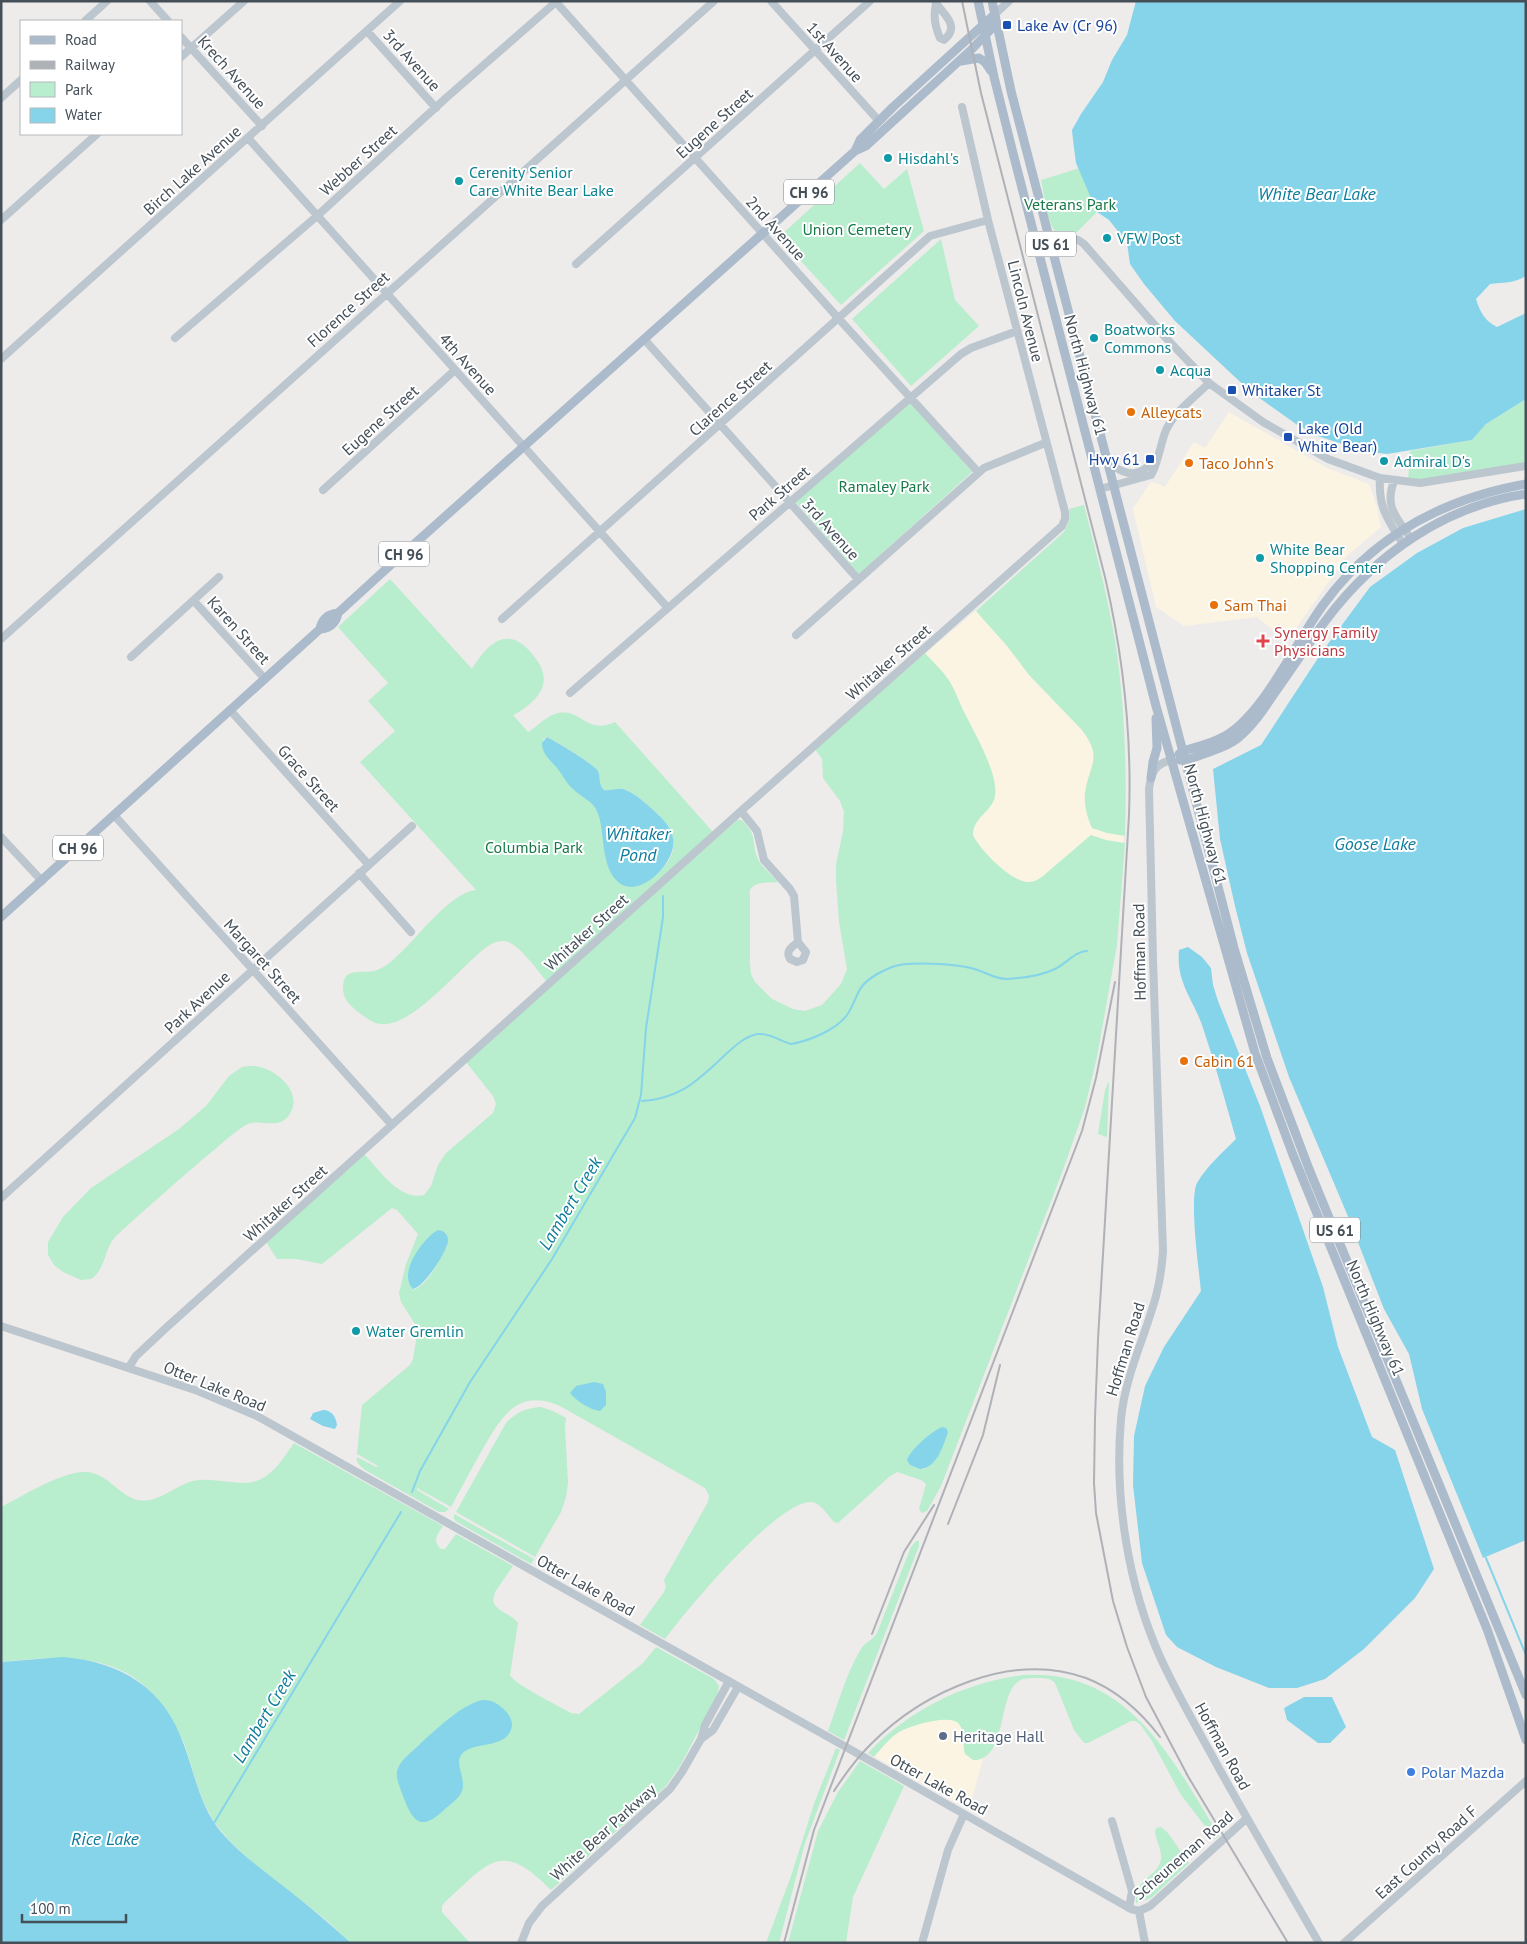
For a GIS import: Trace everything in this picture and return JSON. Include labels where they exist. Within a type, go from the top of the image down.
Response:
[{"type":"main road","name":"North Highway 61","points":[[978,1],[994,77],[1156,706],[1252,1044],[1311,1199],[1487,1629],[1526,1740]]},
{"type":"main road","name":"North Highway 61","points":[[992,1],[1011,91],[1185,756]]},
{"type":"main road","name":"CH 96","points":[[855,151],[860,140],[879,121],[983,25],[996,18]]},
{"type":"main road","points":[[957,63],[985,36],[996,18]]},
{"type":"main road","points":[[957,63],[980,58],[987,64],[994,77]]},
{"type":"main road","name":"CH 96","points":[[1,917],[320,630],[322,622],[331,613],[338,612],[855,151],[866,146],[957,63]]},
{"type":"main road","points":[[1185,756],[1222,738],[1244,722],[1263,697],[1332,593],[1356,567],[1400,530],[1461,501],[1502,488],[1526,484]]},
{"type":"main road","points":[[1172,760],[1224,746],[1247,730],[1340,603],[1370,572],[1407,541],[1450,516],[1470,508],[1506,497],[1526,494]]},
{"type":"main road","points":[[1151,778],[1158,738],[1156,706]]},
{"type":"main road","name":"US 61","points":[[1185,756],[1234,948],[1276,1083],[1309,1169],[1526,1695]]},
{"type":"street","points":[[86,20],[107,1]]},
{"type":"street","points":[[150,1],[167,20]]},
{"type":"street","points":[[182,56],[244,1]]},
{"type":"street","name":"Birch Lake Avenue","points":[[1,359],[400,1]]},
{"type":"street","name":"Florence Street","points":[[1,639],[714,1]]},
{"type":"street","name":"1st Avenue","points":[[771,1],[879,121]]},
{"type":"street","name":"Eugene Street","points":[[576,264],[870,1]]},
{"type":"street","points":[[996,18],[1009,1]]},
{"type":"street","name":"2nd Avenue","points":[[556,2],[762,234],[978,472]]},
{"type":"street","name":"Webber Street","points":[[175,338],[317,216],[556,2]]},
{"type":"street","name":"3rd Avenue","points":[[367,31],[436,108]]},
{"type":"street","name":"Krech Avenue","points":[[182,38],[262,126]]},
{"type":"street","points":[[1,98],[20,81]]},
{"type":"street","name":"Lincoln Avenue","points":[[962,107],[988,220],[1065,514],[1065,521]]},
{"type":"street","points":[[1,220],[96,135]]},
{"type":"street","name":"4th Avenue","points":[[248,138],[668,608]]},
{"type":"street","name":"Clarence Street","points":[[502,618],[930,236],[988,220]]},
{"type":"street","points":[[1049,235],[1056,238],[1078,239],[1209,383],[1263,422],[1328,459],[1380,478],[1426,482],[1526,466]]},
{"type":"street","name":"Park Street","points":[[570,694],[910,397],[971,348],[1017,331]]},
{"type":"street","name":"3rd Avenue","points":[[644,339],[858,579]]},
{"type":"street","name":"Eugene Street","points":[[322,490],[455,370]]},
{"type":"street","points":[[1100,489],[1151,475],[1155,470],[1157,456],[1167,428],[1174,417],[1209,383]]},
{"type":"street","points":[[796,635],[978,472],[1045,443]]},
{"type":"street","points":[[1108,463],[1124,472],[1138,473],[1145,471],[1157,456]]},
{"type":"street","points":[[1380,478],[1379,499],[1407,541]]},
{"type":"street","points":[[1394,480],[1389,501],[1400,530]]},
{"type":"street","name":"Whitaker Street","points":[[129,1367],[136,1356],[152,1340],[741,811],[1055,534],[1065,521]]},
{"type":"street","points":[[131,657],[219,578]]},
{"type":"street","name":"Karen Street","points":[[194,601],[265,679]]},
{"type":"street","name":"Grace Street","points":[[230,710],[368,864]]},
{"type":"street","points":[[1151,778],[1160,763],[1172,760]]},
{"type":"street","name":"Hoffman Road","points":[[1151,778],[1153,960],[1163,1251],[1156,1296],[1123,1400],[1120,1451],[1122,1497],[1133,1574],[1152,1635],[1179,1696],[1319,1943]]},
{"type":"street","points":[[741,811],[757,832],[764,860],[793,894],[796,903],[798,942]]},
{"type":"street","name":"Margaret Street","points":[[114,815],[392,1125]]},
{"type":"street","name":"Park Avenue","points":[[1,1198],[412,826]]},
{"type":"street","points":[[1,837],[42,881]]},
{"type":"street","points":[[359,873],[410,932]]},
{"type":"street","name":"Otter Lake Road","points":[[1,1326],[129,1367],[220,1399],[262,1419],[1129,1908],[1138,1911]]},
{"type":"street","name":"White Bear Parkway","points":[[521,1943],[530,1921],[542,1906],[670,1789],[701,1739],[705,1725],[729,1681]]},
{"type":"street","name":"White Bear Parkway","points":[[701,1739],[712,1730],[738,1687]]},
{"type":"street","name":"East County Road F","points":[[1344,1943],[1526,1782]]},
{"type":"street","points":[[922,1943],[947,1854],[964,1814]]},
{"type":"street","name":"Scheuneman Road","points":[[1145,1943],[1138,1911],[1150,1906],[1247,1818]]},
{"type":"street","points":[[1112,1821],[1132,1891],[1129,1908]]},
{"type":"shaded area","points":[[1229,412],[1327,468],[1369,484],[1377,507],[1381,527],[1347,556],[1287,641],[1257,617],[1184,626],[1156,607],[1133,509],[1150,483],[1153,482],[1165,487],[1194,442],[1205,448]]},
{"type":"shaded area","points":[[999,591],[1124,734],[1125,814],[1118,932],[998,932],[866,704]]},
{"type":"shaded area","points":[[1005,1678],[969,1810],[868,1753],[881,1741]]},
{"type":"green space","name":"Union Cemetery","points":[[860,163],[884,189],[907,169],[924,231],[841,305],[779,237]]},
{"type":"green space","name":"Veterans Park","points":[[1080,168],[1097,212],[1077,232],[1058,234],[1051,224],[1041,180]]},
{"type":"green space","name":"Union Cemetery","points":[[941,239],[955,300],[979,326],[911,386],[852,319]]},
{"type":"green space","points":[[1526,399],[1526,466],[1408,482],[1410,451],[1472,440],[1486,424]]},
{"type":"green space","name":"Ramaley Park","points":[[909,400],[972,472],[859,574],[794,500]]},
{"type":"green space","points":[[1084,505],[1102,575],[1119,670],[1125,741],[1125,836],[1092,828],[1085,802],[1085,793],[1093,761],[1092,747],[1088,739],[1081,729],[1029,675],[1007,646],[976,611],[1064,532],[1069,521],[1069,509]]},
{"type":"green space","name":"Columbia Park","points":[[390,579],[472,669],[485,651],[499,640],[516,640],[538,661],[544,679],[541,691],[532,702],[513,715],[528,732],[555,714],[571,714],[597,726],[615,722],[713,832],[547,982],[515,946],[500,941],[484,949],[418,1009],[393,1023],[382,1024],[371,1021],[355,1010],[345,997],[343,988],[346,976],[354,972],[374,971],[386,966],[455,899],[476,890],[360,762],[395,731],[368,701],[388,683],[338,627]],"holes":[[[547,737],[590,763],[598,771],[601,786],[604,790],[623,789],[630,792],[649,806],[665,822],[673,839],[673,847],[666,865],[657,874],[543,740]]]},
{"type":"green space","points":[[925,653],[952,685],[989,764],[993,776],[995,796],[993,802],[976,824],[973,835],[976,841],[997,864],[1014,877],[1022,881],[1031,882],[1043,876],[1091,835],[1125,843],[1117,945],[1097,1057],[1085,1107],[1063,1170],[941,1486],[927,1511],[922,1513],[919,1509],[926,1484],[921,1480],[897,1472],[838,1523],[834,1522],[815,1503],[797,1506],[778,1518],[733,1559],[665,1639],[640,1625],[664,1592],[666,1586],[664,1580],[708,1502],[709,1495],[705,1488],[560,1406],[545,1401],[532,1401],[521,1404],[511,1410],[495,1428],[451,1507],[417,1488],[417,1490],[449,1509],[445,1512],[439,1512],[365,1470],[357,1461],[357,1457],[376,1467],[378,1466],[357,1454],[362,1405],[410,1365],[413,1359],[418,1329],[401,1302],[399,1293],[406,1264],[418,1234],[397,1210],[392,1208],[322,1264],[296,1259],[277,1259],[266,1242],[364,1154],[398,1189],[415,1196],[424,1195],[431,1186],[438,1165],[446,1153],[493,1113],[496,1104],[493,1096],[466,1062],[737,820],[742,820],[750,830],[759,861],[778,882],[758,884],[750,890],[751,974],[755,982],[772,999],[793,1009],[805,1011],[822,1005],[841,984],[847,969],[839,922],[836,880],[836,864],[843,832],[844,812],[840,801],[823,778],[822,759],[815,749]],"holes":[[[424,1243],[447,1245],[429,1277],[414,1290],[408,1279],[410,1266]],[[942,1427],[940,1446],[933,1462],[923,1469],[910,1465],[910,1454]]]},
{"type":"green space","points":[[249,1066],[267,1069],[276,1074],[290,1088],[293,1106],[289,1115],[279,1122],[250,1123],[228,1138],[116,1236],[109,1247],[100,1270],[91,1279],[81,1280],[63,1272],[54,1265],[48,1255],[48,1242],[63,1217],[91,1188],[179,1129],[206,1106],[229,1076],[242,1067]]},
{"type":"green space","points":[[1109,1081],[1107,1137],[1098,1134],[1105,1090]]},
{"type":"green space","points":[[541,1407],[566,1418],[568,1483],[561,1512],[535,1557],[456,1512],[506,1423],[522,1411]]},
{"type":"green space","points":[[294,1443],[443,1526],[437,1535],[436,1541],[441,1549],[445,1549],[456,1534],[513,1566],[495,1592],[493,1601],[501,1611],[518,1623],[510,1675],[520,1684],[538,1695],[571,1713],[579,1714],[643,1663],[656,1647],[714,1679],[719,1686],[717,1696],[680,1766],[666,1786],[551,1890],[534,1874],[520,1865],[507,1861],[496,1862],[473,1876],[445,1902],[442,1906],[442,1912],[470,1943],[351,1943],[321,1916],[253,1863],[222,1832],[203,1801],[179,1733],[148,1689],[133,1677],[116,1668],[98,1662],[59,1658],[1,1662],[1,1507],[53,1480],[85,1472],[100,1476],[124,1494],[144,1501],[159,1497],[193,1481],[253,1482],[271,1472]]},
{"type":"green space","points":[[454,1514],[534,1559],[531,1564],[457,1522],[454,1519]]},
{"type":"green space","points":[[916,1541],[919,1541],[919,1546],[844,1740],[828,1731],[843,1689],[861,1649],[877,1633],[911,1547]]},
{"type":"green space","points":[[1024,1675],[1060,1677],[1092,1687],[1119,1703],[1143,1724],[1165,1750],[1219,1836],[1215,1839],[1181,1795],[1152,1741],[1140,1724],[1131,1721],[1088,1743],[1084,1743],[1074,1730],[1055,1683],[1048,1679],[1024,1679],[1012,1688],[1007,1699],[997,1739],[992,1750],[984,1757],[973,1760],[965,1754],[961,1727],[955,1721],[948,1720],[939,1720],[904,1729],[892,1737],[874,1757],[868,1753],[901,1724],[939,1700],[981,1684]]},
{"type":"green space","points":[[836,1748],[840,1750],[805,1843],[779,1943],[766,1943],[791,1876],[815,1801]]},
{"type":"green space","points":[[860,1761],[904,1786],[853,1897],[846,1943],[788,1943],[818,1831],[838,1792]]},
{"type":"green space","points":[[1161,1827],[1168,1833],[1189,1863],[1151,1898],[1136,1903],[1139,1887],[1156,1870],[1161,1859],[1155,1832],[1156,1828]]},
{"type":"water","name":"White Bear Lake","points":[[1136,1],[1526,1],[1526,276],[1513,282],[1490,284],[1476,299],[1484,316],[1497,327],[1526,313],[1526,399],[1486,424],[1472,440],[1387,454],[1363,451],[1318,436],[1296,424],[1251,392],[1175,321],[1130,264],[1127,243],[1109,220],[1097,212],[1076,163],[1073,140],[1072,130],[1103,82],[1112,60],[1127,35]]},
{"type":"water","name":"Goose Lake","points":[[1526,509],[1526,1540],[1483,1558],[1422,1409],[1409,1354],[1384,1309],[1347,1214],[1289,1077],[1247,953],[1235,906],[1220,839],[1213,769],[1261,745],[1322,652],[1370,587],[1417,553],[1463,528]]},
{"type":"water","name":"Whitaker Pond","points":[[547,737],[595,768],[598,771],[604,790],[623,789],[630,792],[645,802],[665,821],[672,834],[673,848],[663,868],[655,876],[635,887],[626,886],[617,881],[607,864],[598,813],[592,804],[566,782],[546,756],[542,743]]},
{"type":"water","points":[[1188,947],[1202,957],[1211,968],[1213,985],[1218,1001],[1260,1106],[1323,1287],[1338,1347],[1372,1437],[1395,1450],[1434,1569],[1415,1598],[1364,1649],[1325,1679],[1297,1688],[1269,1688],[1216,1667],[1177,1647],[1166,1635],[1142,1563],[1133,1485],[1134,1436],[1145,1386],[1164,1347],[1201,1291],[1194,1219],[1197,1183],[1210,1165],[1236,1139],[1202,1025],[1182,980],[1179,950]]},
{"type":"water","points":[[438,1230],[443,1232],[448,1238],[447,1246],[429,1276],[418,1287],[413,1289],[408,1275],[410,1266],[419,1248]]},
{"type":"water","points":[[594,1382],[603,1384],[606,1392],[606,1405],[600,1411],[584,1405],[570,1393],[576,1386]]},
{"type":"water","points":[[323,1410],[329,1411],[335,1417],[337,1425],[335,1429],[323,1426],[310,1419],[313,1413]]},
{"type":"water","points":[[942,1427],[946,1428],[948,1432],[935,1461],[926,1468],[920,1469],[910,1465],[907,1460],[912,1451],[927,1437]]},
{"type":"water","name":"Rice Lake","points":[[63,1657],[104,1665],[122,1672],[138,1681],[152,1693],[165,1707],[175,1725],[184,1745],[203,1801],[221,1832],[244,1855],[351,1943],[1,1943],[1,1662]]},
{"type":"water","points":[[1304,1697],[1332,1697],[1346,1727],[1330,1743],[1318,1743],[1287,1720],[1284,1708]]},
{"type":"water","points":[[483,1700],[496,1703],[508,1714],[512,1725],[509,1733],[504,1739],[471,1748],[464,1752],[459,1761],[463,1782],[461,1794],[436,1817],[429,1821],[418,1821],[410,1812],[403,1796],[397,1776],[398,1767],[432,1733],[463,1708]]},
{"type":"waterway","name":"Lambert Creek","points":[[412,1492],[420,1471],[470,1382],[552,1259],[635,1118],[641,1095],[646,1028],[663,917],[663,896]]},
{"type":"waterway","points":[[642,1101],[679,1092],[707,1072],[737,1045],[753,1035],[767,1035],[791,1044],[829,1030],[847,1015],[865,983],[892,967],[908,964],[954,965],[976,969],[998,978],[1013,979],[1050,971],[1059,967],[1078,953],[1087,951]]},
{"type":"waterway","name":"Lambert Creek","points":[[214,1823],[401,1512]]},
{"type":"waterway","points":[[1486,1558],[1526,1655]]},
{"type":"railway","points":[[962,1],[981,93],[1105,577],[1117,636],[1125,695],[1129,755],[1129,815],[1098,1339],[1094,1483],[1096,1513],[1113,1601],[1127,1647],[1146,1697],[1190,1780]]},
{"type":"railway","points":[[784,1943],[814,1830],[1082,1131],[1096,1078],[1115,982]]},
{"type":"railway","points":[[948,1524],[983,1435],[1000,1365]]},
{"type":"railway","points":[[872,1634],[904,1552],[934,1505]]},
{"type":"railway","points":[[834,1791],[851,1766],[892,1725],[943,1693],[971,1681],[999,1673],[1029,1669],[1058,1671],[1086,1678],[1118,1695],[1145,1719],[1160,1737]]},
{"type":"railway","points":[[1186,1773],[1288,1943]]},
{"type":"place","name":"Lake Av (Cr 96)","points":[[1007,25]]},
{"type":"place","name":"Hisdahl's","points":[[888,158]]},
{"type":"place","name":"Cerenity Senior Care White Bear Lake","points":[[459,181]]},
{"type":"place","name":"VFW Post","points":[[1107,238]]},
{"type":"place","name":"Boatworks Commons","points":[[1094,338]]},
{"type":"place","name":"Acqua","points":[[1160,370]]},
{"type":"place","name":"Whitaker St","points":[[1232,390]]},
{"type":"place","name":"Alleycats","points":[[1131,412]]},
{"type":"place","name":"Lake (Old White Bear)","points":[[1288,437]]},
{"type":"place","name":"Hwy 61","points":[[1150,459]]},
{"type":"place","name":"Admiral D's","points":[[1384,461]]},
{"type":"place","name":"Taco John's","points":[[1189,463]]},
{"type":"place","name":"White Bear Shopping Center","points":[[1260,558]]},
{"type":"place","name":"Sam Thai","points":[[1214,605]]},
{"type":"place","name":"Synergy Family Physicians","points":[[1263,641]]},
{"type":"place","name":"Cabin 61","points":[[1184,1061]]},
{"type":"place","name":"Water Gremlin","points":[[356,1331]]},
{"type":"place","name":"Heritage Hall","points":[[943,1736]]},
{"type":"place","name":"Polar Mazda","points":[[1411,1772]]}]
